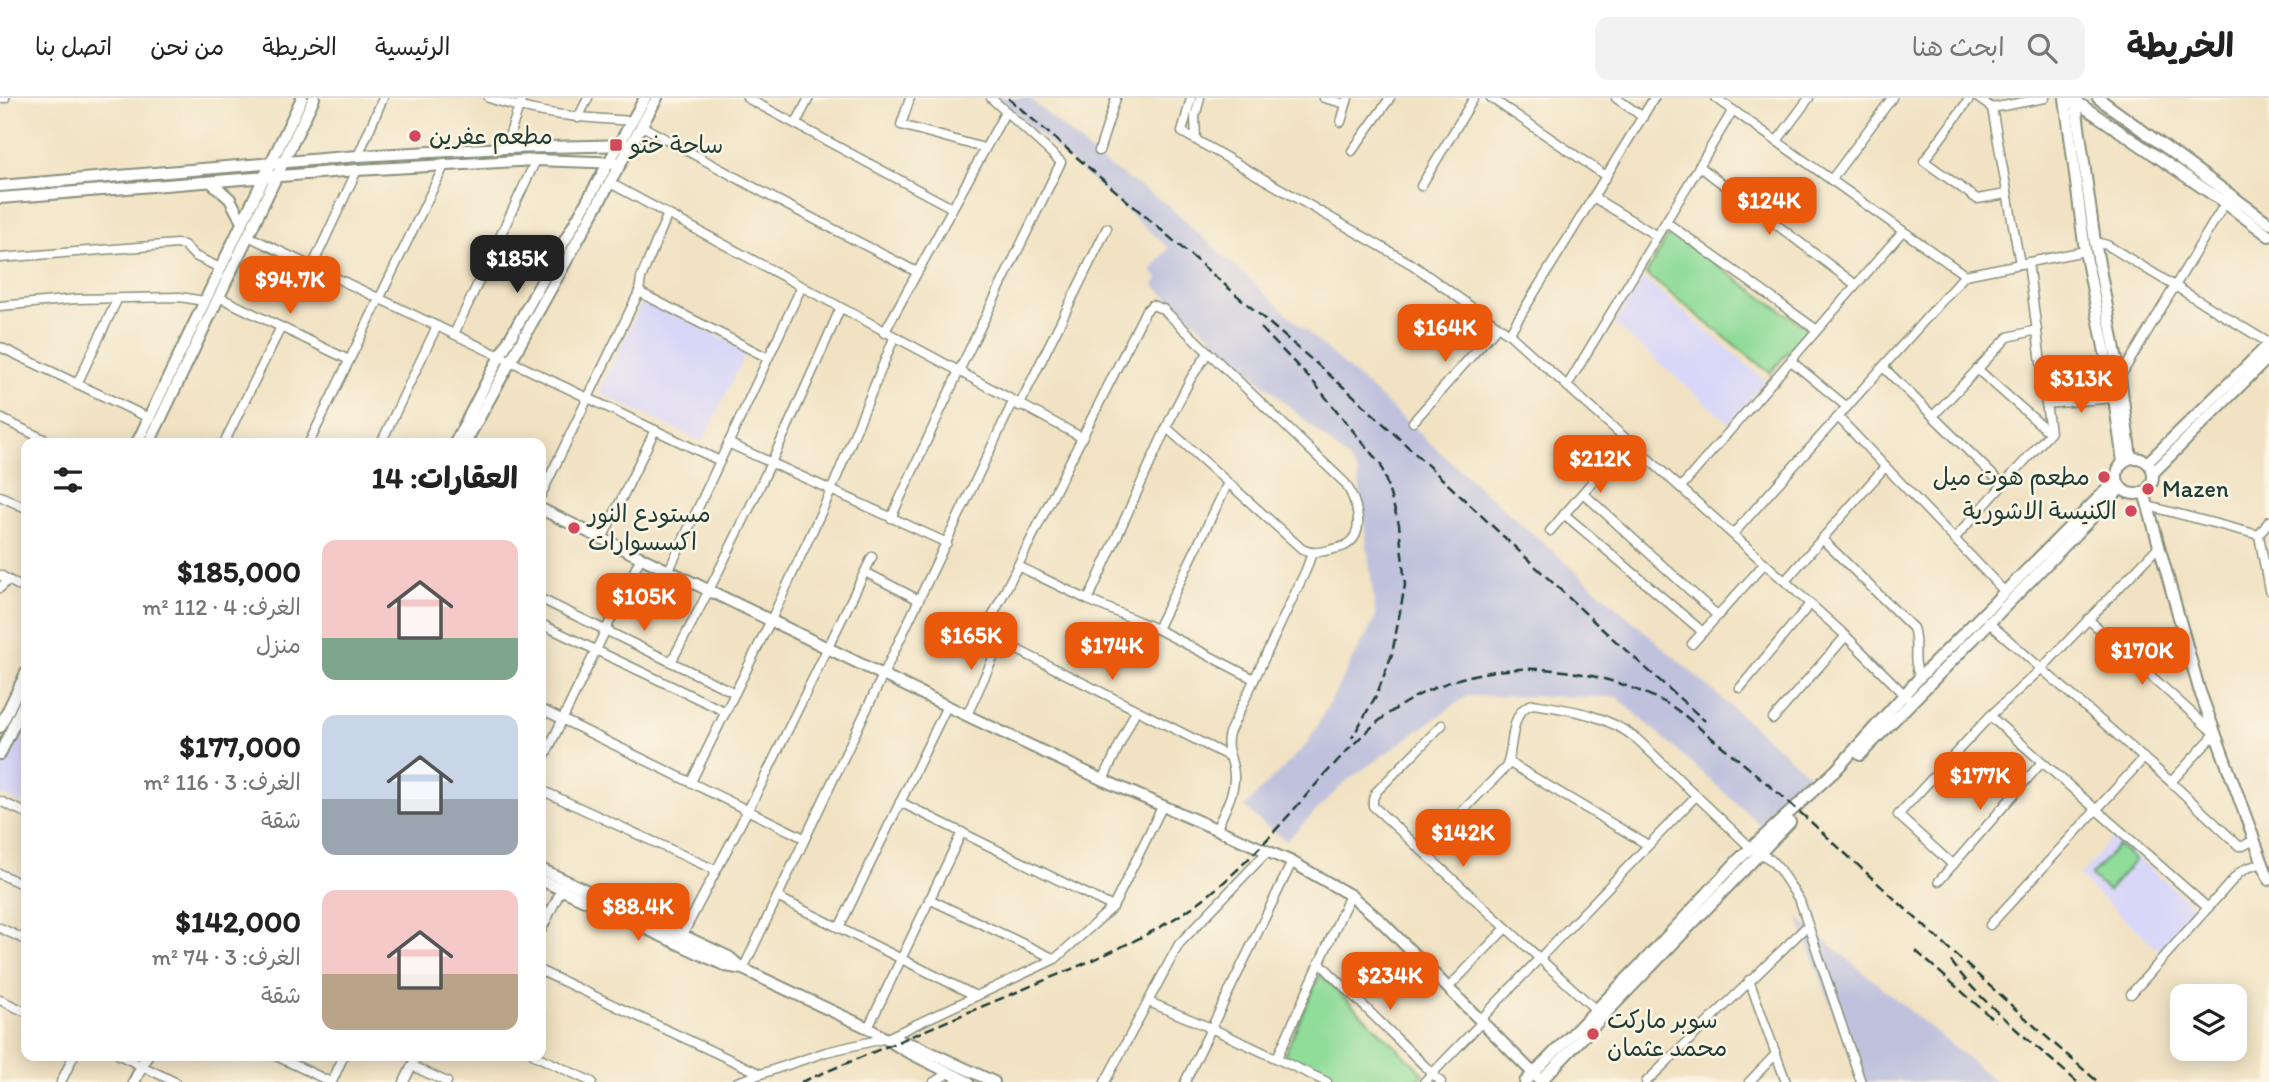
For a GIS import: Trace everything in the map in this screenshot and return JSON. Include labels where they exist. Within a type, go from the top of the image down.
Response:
[{"type":"street","points":[[0,98],[5,98]]},
{"type":"street","points":[[139,438],[302,98]]},
{"type":"street","points":[[151,438],[314,98]]},
{"type":"street","points":[[358,156],[383,98]]},
{"type":"street","points":[[489,98],[517,107],[578,118],[638,123],[777,200],[917,272]]},
{"type":"street","points":[[505,148],[522,98]]},
{"type":"street","points":[[578,118],[588,98]]},
{"type":"street","points":[[467,438],[505,359],[615,163],[631,145],[645,98]]},
{"type":"street","points":[[458,438],[610,183],[618,146],[657,98]]},
{"type":"street","points":[[747,98],[952,208]]},
{"type":"street","points":[[796,123],[809,98]]},
{"type":"street","points":[[910,98],[901,125],[984,148]]},
{"type":"street","points":[[891,518],[958,373],[1062,162],[991,98]]},
{"type":"street","points":[[1099,152],[1116,98]]},
{"type":"street","points":[[1191,98],[1182,132],[1413,265],[1509,334],[1846,636],[1908,698]]},
{"type":"street","points":[[1196,139],[1195,117],[1200,98]]},
{"type":"street","points":[[1324,98],[1347,101],[1341,122]]},
{"type":"street","points":[[1352,150],[1390,98]]},
{"type":"street","points":[[1421,186],[1474,98]]},
{"type":"street","points":[[1491,98],[1606,176]]},
{"type":"street","points":[[1616,98],[1643,117]]},
{"type":"street","points":[[1509,334],[1654,98]]},
{"type":"street","points":[[1716,98],[1731,105],[1965,275]]},
{"type":"street","points":[[1777,141],[1809,98]]},
{"type":"street","points":[[1831,180],[1892,98]]},
{"type":"street","points":[[1970,98],[1924,161],[1977,200],[2007,194]]},
{"type":"street","points":[[1954,539],[2050,433],[2037,330],[2007,194],[1992,108],[1978,98]]},
{"type":"street","points":[[1992,108],[2045,98]]},
{"type":"street","points":[[2071,98],[2269,223]]},
{"type":"street","points":[[2071,98],[2120,377],[2127,460]]},
{"type":"street","points":[[2071,98],[2085,251],[2127,460]]},
{"type":"street","points":[[2098,98],[2228,198],[2269,236]]},
{"type":"street","points":[[1567,386],[1699,166],[1731,105]]},
{"type":"street","points":[[884,333],[1006,111]]},
{"type":"street","points":[[0,186],[358,156],[631,145]]},
{"type":"street","points":[[0,198],[358,170],[536,160],[615,163]]},
{"type":"street","points":[[454,334],[536,160]]},
{"type":"street","points":[[311,438],[444,166]]},
{"type":"street","points":[[1699,166],[1856,285]]},
{"type":"street","points":[[312,267],[358,170]]},
{"type":"street","points":[[211,182],[230,200],[242,222]]},
{"type":"street","points":[[610,183],[1081,437]]},
{"type":"street","points":[[1593,197],[1657,236]]},
{"type":"street","points":[[2120,377],[2228,198]]},
{"type":"street","points":[[546,485],[639,292],[641,278],[667,216]]},
{"type":"street","points":[[1666,222],[1817,330]]},
{"type":"street","points":[[743,969],[947,543],[1107,228]]},
{"type":"street","points":[[1681,487],[1903,231]]},
{"type":"street","points":[[248,236],[720,461]]},
{"type":"street","points":[[2095,242],[2107,245],[2175,284],[2269,344],[2151,468],[2150,486],[2144,492],[2134,494],[2119,484]]},
{"type":"street","points":[[0,258],[177,244],[184,245],[195,256],[220,268]]},
{"type":"street","points":[[1733,534],[1965,275],[2085,251]]},
{"type":"street","points":[[669,570],[801,288]]},
{"type":"street","points":[[639,292],[768,358]]},
{"type":"street","points":[[0,306],[76,299],[180,297],[204,301]]},
{"type":"street","points":[[219,297],[349,360]]},
{"type":"street","points":[[77,384],[117,300]]},
{"type":"street","points":[[1167,428],[1302,549],[1312,553],[1344,547],[1353,539],[1358,518],[1349,489],[1340,477],[1163,309],[1156,305],[1149,306],[984,633],[1228,756]]},
{"type":"street","points":[[671,662],[710,591],[772,463],[840,309]]},
{"type":"street","points":[[383,438],[437,326]]},
{"type":"street","points":[[1413,422],[1497,326]]},
{"type":"street","points":[[226,438],[281,327]]},
{"type":"street","points":[[1933,416],[2008,337],[2037,330]]},
{"type":"street","points":[[691,782],[771,621],[831,491],[894,338]]},
{"type":"street","points":[[0,347],[149,418]]},
{"type":"street","points":[[1088,600],[1187,386],[1208,353]]},
{"type":"street","points":[[2151,468],[2269,357]]},
{"type":"street","points":[[1791,360],[1847,407]]},
{"type":"street","points":[[1883,367],[2003,485]]},
{"type":"street","points":[[1978,369],[2050,433]]},
{"type":"street","points":[[2046,404],[2114,398]]},
{"type":"street","points":[[1838,417],[2004,591]]},
{"type":"street","points":[[0,418],[42,438]]},
{"type":"street","points":[[603,539],[655,430]]},
{"type":"street","points":[[1550,531],[1628,440]]},
{"type":"street","points":[[728,443],[947,543]]},
{"type":"street","points":[[1538,1079],[1595,1010],[1908,698],[1988,622],[2119,484],[2118,470],[2127,460],[2140,458],[2151,468]]},
{"type":"street","points":[[1785,581],[1885,467]]},
{"type":"street","points":[[1157,629],[1227,483]]},
{"type":"street","points":[[1908,698],[1920,677],[2004,591],[2119,484]]},
{"type":"street","points":[[2144,492],[2199,689],[2269,880]]},
{"type":"street","points":[[1583,493],[1718,615]]},
{"type":"street","points":[[0,496],[21,506]]},
{"type":"street","points":[[2148,506],[2259,536]]},
{"type":"street","points":[[546,511],[947,706],[1103,779],[1292,862],[1350,895],[1449,987],[1538,1079]]},
{"type":"street","points":[[1564,514],[1703,632]]},
{"type":"street","points":[[2259,536],[2269,521]]},
{"type":"street","points":[[2259,536],[2266,552],[2269,590]]},
{"type":"street","points":[[1822,539],[1913,628],[1916,643],[1914,660],[1920,677]]},
{"type":"street","points":[[1953,865],[1898,815],[1990,716],[2041,669],[2159,546]]},
{"type":"street","points":[[1217,828],[1234,782],[1234,771],[1226,745],[1229,733],[1312,553]]},
{"type":"street","points":[[546,754],[641,557]]},
{"type":"street","points":[[682,936],[762,783],[872,557]]},
{"type":"street","points":[[1692,645],[1765,563]]},
{"type":"street","points":[[1018,566],[1157,629],[1254,679]]},
{"type":"street","points":[[865,572],[919,600]]},
{"type":"street","points":[[0,588],[4,577],[21,587]]},
{"type":"street","points":[[546,600],[735,692]]},
{"type":"street","points":[[1740,688],[1810,604]]},
{"type":"street","points":[[2088,620],[2215,734]]},
{"type":"street","points":[[1988,622],[2171,782],[2239,846],[2254,840]]},
{"type":"street","points":[[546,626],[726,712]]},
{"type":"street","points":[[1773,719],[1846,636]]},
{"type":"street","points":[[967,715],[1001,641]]},
{"type":"street","points":[[1,722],[21,683]]},
{"type":"street","points":[[1423,851],[1499,776],[1508,762],[1517,717],[1525,706],[1532,704],[1585,712],[1608,720],[1637,738],[1755,850],[1771,860],[1787,879],[1800,901],[1861,1082]]},
{"type":"street","points":[[839,928],[947,706]]},
{"type":"street","points":[[0,754],[21,710]]},
{"type":"street","points":[[1103,779],[1136,710]]},
{"type":"street","points":[[546,712],[804,838]]},
{"type":"street","points":[[1990,716],[2208,908]]},
{"type":"street","points":[[1442,725],[1376,792],[1373,806],[1595,1010]]},
{"type":"street","points":[[2171,782],[2215,734]]},
{"type":"street","points":[[1990,925],[2144,758]]},
{"type":"street","points":[[1508,762],[1648,845]]},
{"type":"street","points":[[1938,881],[2042,762]]},
{"type":"street","points":[[546,792],[715,870]]},
{"type":"street","points":[[1424,1082],[1539,958],[1696,796]]},
{"type":"street","points":[[0,801],[21,811]]},
{"type":"street","points":[[900,802],[1113,907]]},
{"type":"street","points":[[737,1082],[826,1052],[887,1038],[1055,959],[1113,907],[1163,805]]},
{"type":"street","points":[[868,1028],[962,832]]},
{"type":"street","points":[[1525,1082],[1538,1079],[1755,850]]},
{"type":"street","points":[[1105,1082],[1187,932],[1268,851]]},
{"type":"street","points":[[1185,1082],[1292,862]]},
{"type":"street","points":[[2132,994],[2239,873],[2263,863]]},
{"type":"street","points":[[546,873],[563,885],[726,966],[743,969],[868,1028],[906,1051],[968,1082]]},
{"type":"street","points":[[0,874],[21,884]]},
{"type":"street","points":[[546,881],[563,885],[682,936],[733,959],[743,969]]},
{"type":"street","points":[[546,921],[563,885]]},
{"type":"street","points":[[1276,1058],[1350,895]]},
{"type":"street","points":[[777,897],[976,996]]},
{"type":"street","points":[[929,899],[1055,959]]},
{"type":"street","points":[[1646,1082],[1808,925]]},
{"type":"street","points":[[0,928],[21,938]]},
{"type":"street","points":[[1449,987],[1506,928]]},
{"type":"street","points":[[1319,962],[1441,1082]]},
{"type":"street","points":[[546,973],[761,1074]]},
{"type":"street","points":[[1749,980],[1786,1082]]},
{"type":"street","points":[[0,1000],[21,1010]]},
{"type":"street","points":[[1149,1002],[1327,1082]]},
{"type":"street","points":[[887,1038],[910,1043],[994,1082]]},
{"type":"street","points":[[1749,1082],[1776,1054]]},
{"type":"street","points":[[61,1082],[71,1061]]},
{"type":"street","points":[[132,1061],[175,1082]]},
{"type":"street","points":[[134,1082],[145,1061]]},
{"type":"street","points":[[287,1061],[331,1082],[341,1061]]},
{"type":"street","points":[[404,1082],[414,1061]]},
{"type":"street","points":[[546,1061],[592,1082]]},
{"type":"street","points":[[412,1066],[447,1082]]},
{"type":"street","points":[[934,1082],[949,1073]]},
{"type":"shaded area","points":[[998,98],[1029,98],[1102,162],[1166,204],[1471,480],[1815,780],[1762,826],[1617,697],[1467,696],[1345,782],[1286,841],[1270,829],[1244,807],[1307,744],[1376,617],[1358,473],[1348,459],[1154,285],[1158,278],[1151,271],[1169,248]]},
{"type":"shaded area","points":[[1643,278],[1765,380],[1729,423],[1614,324]]},
{"type":"shaded area","points":[[643,300],[747,350],[703,442],[598,392]]},
{"type":"shaded area","points":[[21,725],[21,804],[0,794],[0,770]]},
{"type":"shaded area","points":[[2113,837],[2198,910],[2161,952],[2079,877]]},
{"type":"shaded area","points":[[1798,918],[1996,1082],[1860,1082]]},
{"type":"green space","points":[[1670,232],[1808,329],[1770,373],[1646,274]]},
{"type":"green space","points":[[2118,845],[2135,860],[2108,891],[2091,876]]},
{"type":"green space","points":[[1320,974],[1424,1074],[1416,1082],[1340,1082],[1284,1055]]},
{"type":"railway","points":[[1008,98],[1355,397],[1601,628],[1705,721]]},
{"type":"railway","points":[[1261,328],[1315,384],[1381,465],[1399,524],[1405,585],[1392,654],[1377,694],[1352,738]]},
{"type":"railway","points":[[801,1082],[1096,958],[1177,917],[1229,878],[1363,735],[1396,709],[1431,689],[1469,676],[1508,670],[1547,669],[1587,675],[1626,686],[1664,702],[1681,713],[1811,822],[2098,1082]]},
{"type":"railway","points":[[1916,951],[1995,1021]]},
{"type":"railway","points":[[1951,961],[1993,1009],[2077,1082]]},
{"type":"place","name":"مطعم عفرين","points":[[415,136]]},
{"type":"place","name":"ساحة ختو","points":[[616,145]]},
{"type":"place","name":"مطعم هوت ميل","points":[[2104,477]]},
{"type":"place","name":"Mazen","points":[[2148,489]]},
{"type":"place","name":"الكنيسة الاشورية","points":[[2131,511]]},
{"type":"place","name":"مستودع النور اكسسوارات","points":[[574,528]]},
{"type":"place","name":"سوبر ماركت محمد عثمان","points":[[1593,1034]]}]
